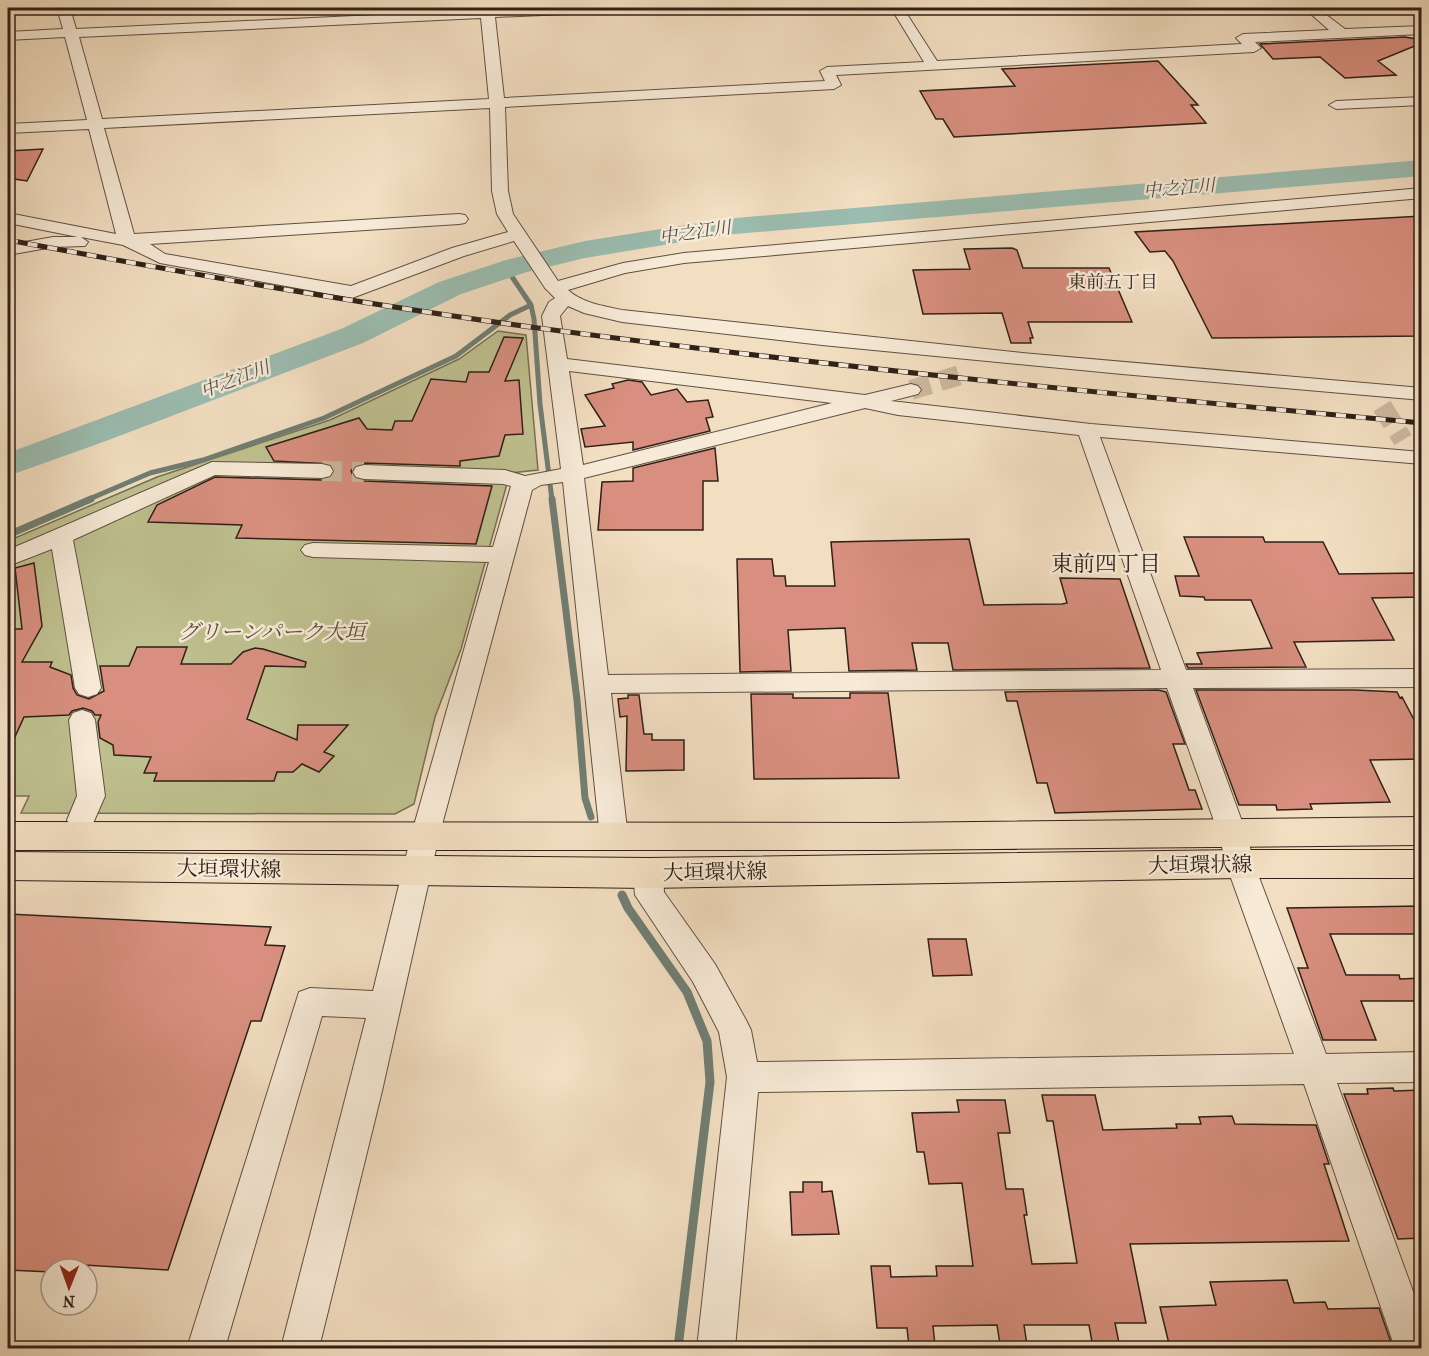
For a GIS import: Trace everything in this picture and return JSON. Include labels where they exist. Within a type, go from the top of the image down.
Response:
[{"type":"main road","name":"大垣環状線","points":[[8,866],[648,873],[1236,849],[1422,831]]},
{"type":"main road","name":"大垣環状線","points":[[8,836],[614,837],[1236,849],[1422,864]]},
{"type":"street","points":[[64,8],[127,241]]},
{"type":"street","points":[[8,36],[487,10],[612,8]]},
{"type":"street","points":[[897,8],[933,65]]},
{"type":"street","points":[[1310,8],[1341,33]]},
{"type":"street","points":[[487,10],[497,102],[500,191],[514,229],[557,290],[591,309],[622,316],[973,363],[1380,398],[1422,394]]},
{"type":"street","points":[[8,129],[834,85],[827,71],[1254,48],[1243,38],[1422,30]]},
{"type":"street","points":[[1336,105],[1422,101]]},
{"type":"street","points":[[557,290],[623,268],[684,258],[1422,193]]},
{"type":"street","points":[[8,218],[127,241],[146,248],[160,258],[352,292],[514,229]]},
{"type":"street","points":[[8,250],[53,242],[127,241],[459,219]]},
{"type":"street","points":[[557,290],[556,306],[551,316],[558,364],[568,475],[598,684],[614,837]]},
{"type":"street","points":[[558,364],[870,402],[898,409],[1091,430],[1415,457]]},
{"type":"street","points":[[364,472],[505,477],[531,481],[568,475],[911,390]]},
{"type":"street","points":[[1091,430],[1089,436],[1414,1348]]},
{"type":"street","points":[[8,558],[61,537],[212,468],[322,471]]},
{"type":"street","points":[[300,1348],[386,1005],[425,836],[522,486],[531,481]]},
{"type":"street","points":[[61,537],[88,688]]},
{"type":"street","points":[[313,550],[503,555]]},
{"type":"street","points":[[598,684],[729,681],[1422,678]]},
{"type":"street","points":[[81,820],[91,796],[82,720]]},
{"type":"street","points":[[648,873],[650,895],[704,973],[735,1029],[743,1077],[716,1348]]},
{"type":"street","points":[[206,1348],[310,1002],[386,1005]]},
{"type":"street","points":[[743,1077],[1422,1067]]},
{"type":"green space","name":"グリーンパーク大垣","points":[[498,331],[526,335],[538,470],[510,473],[461,649],[435,717],[414,804],[395,814],[21,813],[29,796],[8,796],[8,541],[157,477],[330,420],[459,359]]},
{"type":"building","points":[[1405,37],[1422,40],[1422,43],[1378,61],[1396,75],[1345,78],[1320,57],[1273,59],[1260,44]]},
{"type":"building","points":[[1158,61],[1198,105],[1191,105],[1206,123],[954,137],[943,119],[936,119],[920,91],[1015,86],[1002,69]]},
{"type":"building","points":[[43,149],[27,181],[8,178],[8,151]]},
{"type":"building","points":[[1422,216],[1422,336],[1212,338],[1173,261],[1165,251],[1150,252],[1135,232]]},
{"type":"building","points":[[1012,248],[1017,250],[1023,268],[1109,268],[1132,322],[1028,322],[1033,338],[1030,338],[1031,343],[1011,343],[1002,313],[923,314],[913,270],[970,269],[964,249]]},
{"type":"building","points":[[504,337],[523,338],[505,381],[519,380],[523,434],[505,435],[499,456],[460,461],[460,466],[363,463],[355,465],[351,471],[354,478],[364,481],[492,486],[476,544],[236,538],[242,525],[148,522],[157,505],[215,477],[322,480],[331,478],[335,472],[331,464],[274,461],[266,447],[359,418],[367,429],[392,430],[395,421],[412,421],[431,379],[466,382],[469,372],[489,372]]},
{"type":"building","points":[[628,380],[642,382],[651,395],[677,389],[687,402],[708,400],[713,417],[706,418],[710,431],[633,450],[633,442],[585,447],[581,429],[605,426],[585,395],[614,388],[612,384]]},
{"type":"building","points":[[715,448],[718,481],[703,481],[703,530],[598,530],[602,482],[633,481],[633,468]]},
{"type":"building","points":[[1184,537],[1263,537],[1265,542],[1323,542],[1339,574],[1422,573],[1422,597],[1372,598],[1394,640],[1294,642],[1306,667],[1188,668],[1186,664],[1202,664],[1197,653],[1272,648],[1251,600],[1205,600],[1204,597],[1180,596],[1175,576],[1199,576]]},
{"type":"building","points":[[969,539],[984,605],[1062,604],[1067,603],[1060,578],[1120,579],[1150,668],[953,670],[948,643],[912,643],[917,670],[849,671],[845,628],[788,630],[791,671],[740,672],[737,559],[772,559],[774,576],[785,576],[786,586],[835,586],[831,542]]},
{"type":"building","points":[[34,563],[42,626],[22,662],[52,662],[50,667],[71,675],[73,688],[77,695],[89,699],[104,691],[100,666],[129,666],[137,647],[187,647],[181,664],[231,664],[243,652],[255,648],[263,649],[306,662],[305,667],[265,666],[247,719],[297,740],[298,725],[348,725],[324,752],[334,756],[319,772],[302,764],[293,772],[277,772],[274,781],[154,781],[157,773],[144,773],[151,757],[114,755],[113,745],[100,738],[98,722],[101,715],[95,715],[92,711],[83,708],[72,711],[69,715],[24,717],[8,752],[8,629],[22,629],[15,568]]},
{"type":"building","points":[[1158,690],[1166,692],[1185,744],[1173,744],[1189,790],[1195,790],[1202,809],[1055,813],[1047,783],[1037,783],[1017,701],[1007,701],[1005,692]]},
{"type":"building","points":[[1196,690],[1397,692],[1400,698],[1402,697],[1422,735],[1422,759],[1370,760],[1390,802],[1310,804],[1312,809],[1277,810],[1276,805],[1239,805]]},
{"type":"building","points":[[850,693],[888,693],[899,778],[754,779],[751,694],[793,694],[793,698],[850,698]]},
{"type":"building","points":[[628,695],[639,695],[644,734],[652,734],[652,740],[684,740],[684,770],[626,771],[627,716],[620,717],[618,699],[628,698]]},
{"type":"building","points":[[1422,906],[1422,934],[1330,934],[1346,975],[1399,975],[1400,979],[1422,978],[1422,1001],[1361,1001],[1376,1040],[1323,1040],[1298,968],[1308,968],[1287,908]]},
{"type":"building","points":[[8,914],[271,927],[265,945],[285,946],[261,1021],[251,1021],[168,1270],[99,1266],[99,1257],[39,1257],[39,1271],[8,1270]]},
{"type":"building","points":[[928,939],[966,939],[972,975],[933,976]]},
{"type":"building","points":[[1393,1088],[1394,1091],[1422,1090],[1422,1238],[1398,1239],[1344,1094],[1368,1094],[1367,1089]]},
{"type":"building","points":[[1042,1095],[1095,1095],[1103,1130],[1177,1128],[1176,1124],[1201,1124],[1199,1117],[1232,1116],[1235,1124],[1316,1125],[1329,1164],[1324,1164],[1349,1241],[1130,1244],[1146,1323],[1115,1323],[1119,1343],[1092,1342],[1089,1325],[1024,1325],[1027,1345],[1000,1344],[997,1325],[933,1326],[935,1345],[909,1346],[907,1328],[877,1328],[871,1266],[890,1266],[891,1277],[937,1276],[936,1266],[973,1266],[962,1183],[929,1184],[924,1152],[917,1152],[912,1113],[959,1112],[957,1100],[1005,1100],[1010,1133],[998,1133],[1006,1189],[1023,1189],[1027,1215],[1024,1215],[1032,1264],[1077,1263],[1053,1121],[1047,1121]]},
{"type":"building","points":[[803,1182],[822,1182],[822,1192],[832,1191],[839,1234],[792,1235],[790,1192],[803,1192]]},
{"type":"building","points":[[1287,1280],[1294,1303],[1325,1302],[1328,1309],[1379,1308],[1393,1348],[1170,1348],[1160,1307],[1216,1305],[1210,1282]]},
{"type":"waterway","name":"中之江川","points":[[8,465],[352,336],[450,288],[517,266],[585,249],[724,227],[1422,168]]},
{"type":"waterway","points":[[506,268],[531,305]]},
{"type":"waterway","points":[[87,500],[150,473],[203,460],[324,418],[456,356],[510,315],[531,305]]},
{"type":"waterway","points":[[531,305],[552,500]]},
{"type":"waterway","points":[[8,535],[91,499]]},
{"type":"waterway","points":[[552,499],[577,700],[585,798],[591,817]]},
{"type":"waterway","points":[[622,895],[628,908],[687,992],[707,1041],[710,1082],[678,1348]]},
{"type":"tunnel","points":[[911,390],[960,375]]},
{"type":"tunnel","points":[[1382,406],[1403,440]]},
{"type":"tunnel","points":[[322,471],[364,472]]},
{"type":"railway","points":[[8,240],[405,309],[538,328],[759,356],[980,380],[1422,423]]},
{"type":"district","name":"東前五丁目","points":[[1113,282]]},
{"type":"district","name":"東前四丁目","points":[[1106,563]]}]
